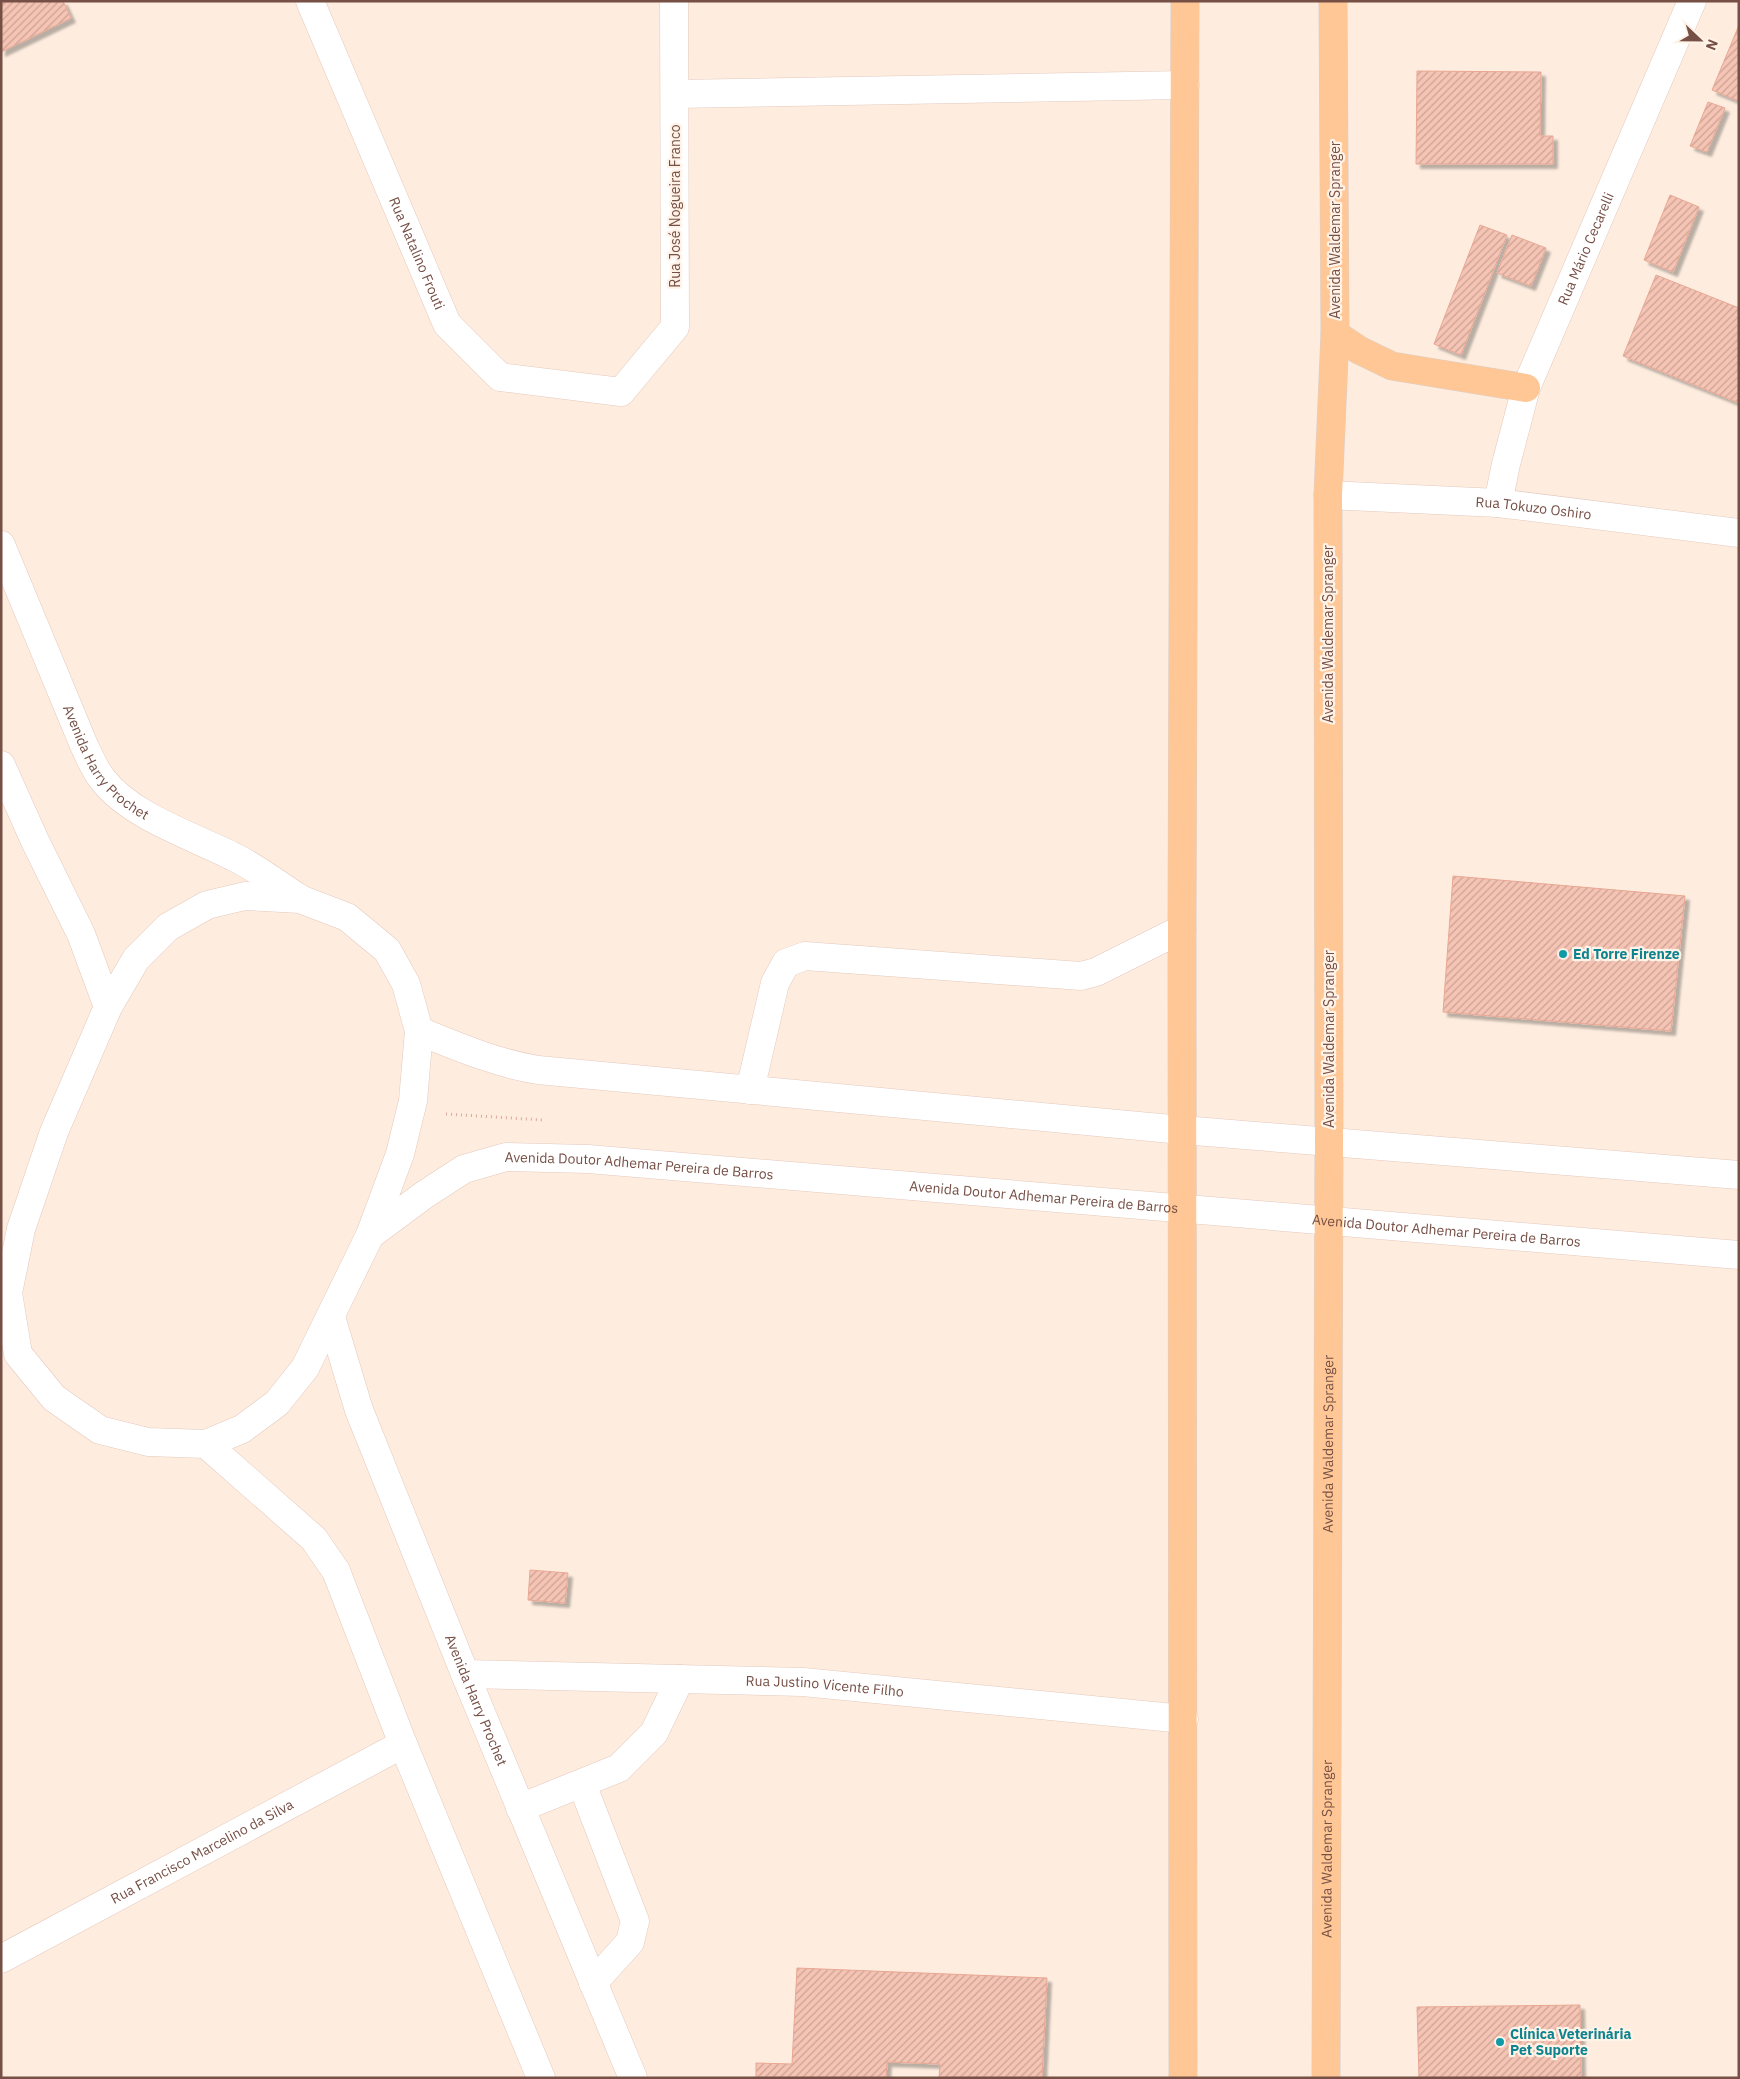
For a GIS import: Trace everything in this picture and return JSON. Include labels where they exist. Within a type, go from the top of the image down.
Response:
[{"type":"main road","points":[[1183,2078],[1184,1210],[1182,929],[1185,1]]},
{"type":"main road","name":"Avenida Waldemar Spranger","points":[[1326,2078],[1328,1220],[1330,1141],[1328,495],[1335,334],[1333,1]]},
{"type":"main road","points":[[1335,334],[1359,350],[1392,366],[1526,388]]},
{"type":"street","name":"Rua Natalino Frouti","points":[[310,1],[447,324],[500,377],[621,392]]},
{"type":"street","name":"Rua José Nogueira Franco","points":[[621,392],[675,327],[674,1]]},
{"type":"street","name":"Rua Mário Cecarelli","points":[[1498,503],[1526,388],[1692,1]]},
{"type":"street","points":[[675,94],[1185,85]]},
{"type":"street","name":"Rua Tokuzo Oshiro","points":[[1328,495],[1498,503],[1739,533]]},
{"type":"street","name":"Avenida Harry Prochet","points":[[1,546],[92,764],[104,781],[126,802],[150,816],[236,858],[300,899]]},
{"type":"street","points":[[1,765],[35,841],[81,934],[108,1007]]},
{"type":"street","points":[[245,896],[300,899],[347,918],[387,950],[406,984],[419,1031],[410,1112],[400,1154],[370,1234],[305,1368],[277,1403],[242,1429],[206,1444],[148,1442],[100,1430],[54,1398],[18,1354],[5,1295],[21,1229],[54,1132],[108,1007],[136,960],[168,927],[207,905],[245,896]]},
{"type":"street","points":[[750,1090],[775,983],[786,962],[805,956],[1081,976],[1096,972],[1182,929]]},
{"type":"street","points":[[419,1031],[511,1066],[538,1070],[1182,1130],[1739,1175]]},
{"type":"street","name":"Avenida Doutor Adhemar Pereira de Barros","points":[[370,1234],[464,1169],[506,1157],[598,1160],[1739,1255]]},
{"type":"street","name":"Avenida Harry Prochet","points":[[331,1317],[359,1410],[465,1674],[633,2078]]},
{"type":"street","points":[[206,1444],[314,1539],[336,1572],[403,1744],[541,2078]]},
{"type":"street","name":"Rua Justino Vicente Filho","points":[[465,1674],[803,1682],[1184,1719]]},
{"type":"street","points":[[520,1808],[619,1768],[654,1733],[680,1679]]},
{"type":"street","name":"Rua Francisco Marcelino da Silva","points":[[1,1959],[403,1744]]},
{"type":"street","points":[[582,1784],[635,1921],[630,1942],[593,1983]]},
{"type":"building","points":[[1,1],[63,1],[71,18],[1,52]]},
{"type":"building","points":[[1739,25],[1739,101],[1712,90]]},
{"type":"building","points":[[1417,71],[1541,72],[1540,136],[1553,136],[1553,164],[1416,164]]},
{"type":"building","points":[[1708,102],[1725,108],[1707,152],[1690,146]]},
{"type":"building","points":[[1670,195],[1699,207],[1673,272],[1644,260]]},
{"type":"building","points":[[1480,225],[1507,235],[1461,355],[1434,344]]},
{"type":"building","points":[[1512,235],[1546,248],[1531,286],[1497,273]]},
{"type":"building","points":[[1656,275],[1739,308],[1739,403],[1623,356]]},
{"type":"building","name":"Ed Torre Firenze","points":[[1453,876],[1685,896],[1671,1031],[1443,1012]]},
{"type":"building","points":[[530,1570],[568,1573],[565,1603],[528,1600]]},
{"type":"building","points":[[797,1968],[1047,1978],[1042,2078],[939,2078],[940,2064],[887,2062],[886,2078],[756,2078],[756,2063],[792,2064]]},
{"type":"building","name":"Clínica Veterinária Pet Suporte","points":[[1580,2005],[1581,2078],[1419,2078],[1417,2007]]},
{"type":"place","name":"Ed Torre Firenze","points":[[1563,954]]},
{"type":"place","name":"Clínica Veterinária Pet Suporte","points":[[1500,2042]]}]
